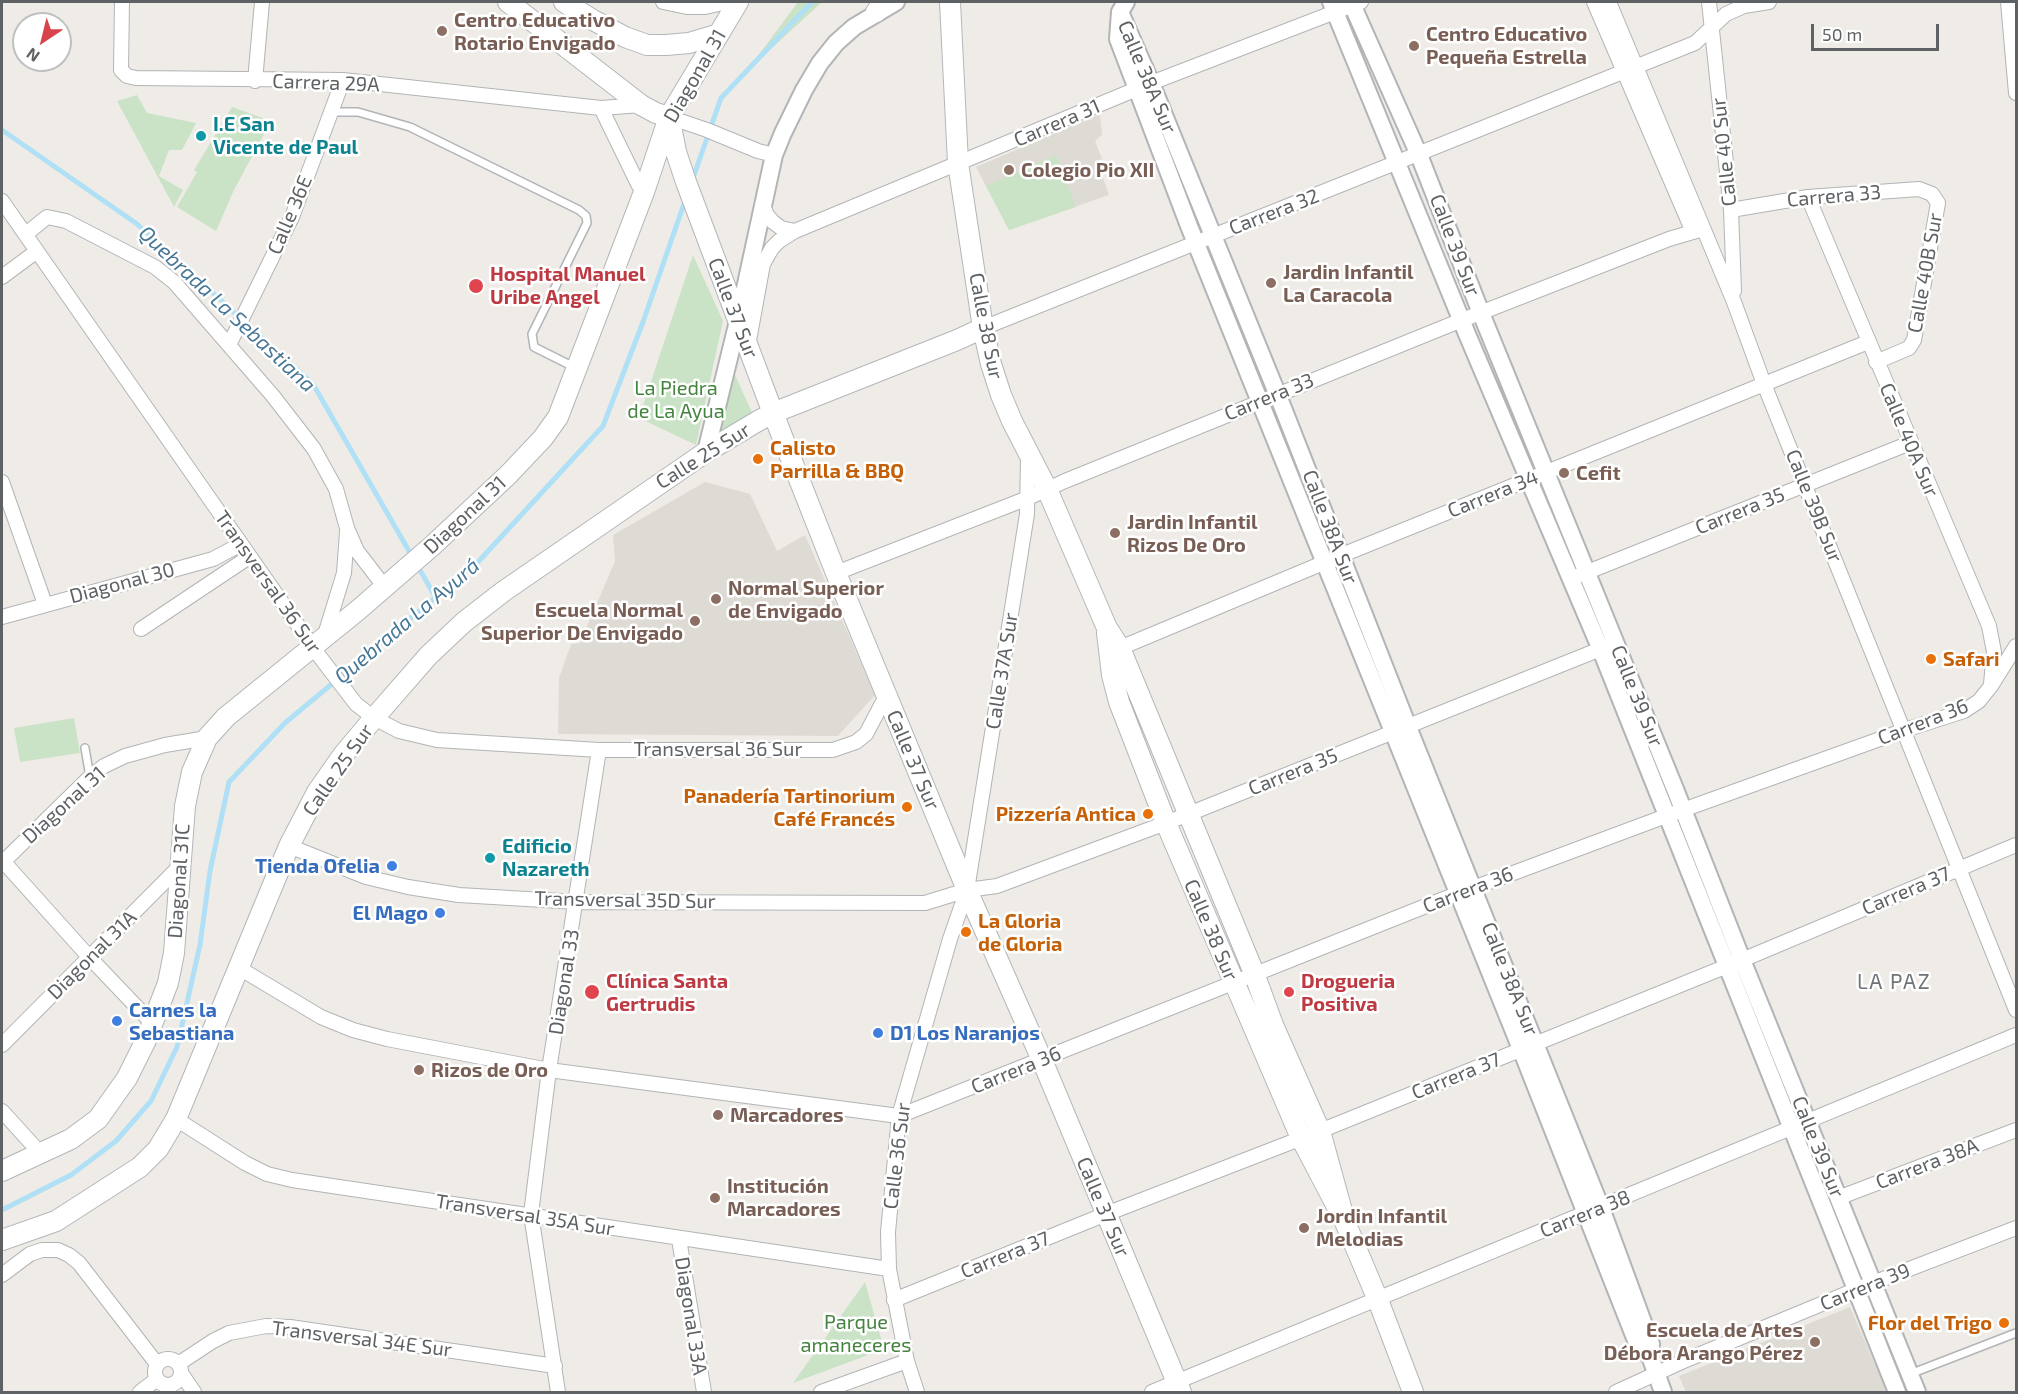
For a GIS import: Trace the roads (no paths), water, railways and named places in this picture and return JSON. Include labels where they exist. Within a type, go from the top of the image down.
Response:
[{"type":"main road","points":[[508,2],[641,105],[669,117]]},
{"type":"main road","points":[[564,2],[614,31],[647,45],[689,42],[719,33]]},
{"type":"main road","name":"Diagonal 31","points":[[207,738],[226,717],[407,567],[508,475],[543,438],[558,417],[644,192],[669,117],[738,2]]},
{"type":"main road","name":"Calle 38 Sur","points":[[950,2],[958,163],[983,327],[1001,395],[1047,489],[1107,628],[1119,648],[1254,973],[1273,1025],[1320,1131],[1345,1222]]},
{"type":"main road","points":[[951,45],[959,2]]},
{"type":"main road","name":"Calle 37 Sur","points":[[669,117],[676,152],[686,182],[836,573],[967,890],[1042,1060],[1179,1387]]},
{"type":"main road","name":"Carrera 32","points":[[773,413],[957,340],[983,327]]},
{"type":"main road","name":"Calle 25 Sur","points":[[2,1240],[56,1221],[140,1167],[158,1149],[176,1119],[289,846],[317,792],[343,755],[428,656],[464,622],[504,591],[706,452],[773,413]]},
{"type":"main road","name":"Calle 38 Sur","points":[[1107,628],[1112,675],[1119,702],[1166,823],[1301,1138],[1345,1222],[1413,1392]]},
{"type":"main road","name":"Diagonal 31C","points":[[2,1171],[71,1139],[98,1119],[127,1078],[153,1024],[168,983],[174,953],[187,795],[192,772],[207,738]]},
{"type":"street","name":"Carrera 29A","points":[[122,2],[121,70],[127,76],[136,78],[255,81],[343,80],[601,108],[641,105]]},
{"type":"street","points":[[255,81],[262,2]]},
{"type":"street","points":[[663,2],[687,7],[705,7],[728,2]]},
{"type":"street","points":[[706,452],[763,205],[766,153],[820,63],[836,43],[880,7],[896,2]]},
{"type":"street","name":"Calle 39B Sur","points":[[1594,2],[1630,69],[1698,230],[1734,302],[1764,384],[2016,1010]]},
{"type":"street","name":"Calle 39B Sur","points":[[1609,2],[1630,69]]},
{"type":"street","name":"Calle 40 Sur","points":[[1709,2],[1731,210],[1734,302]]},
{"type":"street","name":"Carrera 32","points":[[983,327],[1397,164],[1695,43],[1726,14],[1744,6],[1769,2]]},
{"type":"street","points":[[2008,2],[2016,93]]},
{"type":"street","name":"Carrera 31","points":[[748,347],[764,264],[772,248],[795,231],[1333,7],[1355,3]]},
{"type":"street","name":"Calle 39 Sur","points":[[1355,3],[1419,154],[1587,572],[1608,646],[1666,816],[1807,1121],[1917,1392]]},
{"type":"street","name":"Calle 38A Sur","points":[[1123,7],[1118,39],[1144,86],[1213,235],[1341,555],[1400,730]]},
{"type":"street","name":"Calle 39 Sur","points":[[1333,7],[1570,579],[1608,646],[1684,811],[1791,1128],[1897,1392]]},
{"type":"street","name":"Calle 36E","points":[[228,345],[292,217],[343,80]]},
{"type":"street","name":"Calle 38A Sur","points":[[1144,86],[1195,242],[1324,562],[1400,730],[1529,1046],[1602,1208],[1651,1344],[1650,1356],[1663,1392]]},
{"type":"street","points":[[601,108],[644,192]]},
{"type":"street","points":[[669,117],[766,153]]},
{"type":"street","name":"Carrera 33","points":[[1731,210],[1808,197],[1919,189],[1927,191],[1936,198]]},
{"type":"street","name":"Calle 40A Sur","points":[[1808,197],[1989,627],[1994,652],[1991,686]]},
{"type":"street","name":"Calle 40B Sur","points":[[1876,362],[1909,348],[1914,340],[1938,203],[1936,198]]},
{"type":"street","name":"Transversal 36 Sur","points":[[2,201],[249,557],[319,642],[332,672],[356,704],[374,718],[399,731],[437,740],[599,750],[833,750],[856,742],[866,734],[886,696]]},
{"type":"street","points":[[763,205],[773,222],[781,228],[795,231]]},
{"type":"street","points":[[26,234],[47,217],[66,221],[155,267],[189,297],[273,396],[314,449],[336,489],[347,528],[357,551],[387,584]]},
{"type":"street","name":"Carrera 33","points":[[836,573],[1028,498],[1462,320],[1669,239],[1698,230]]},
{"type":"street","points":[[2,277],[37,251]]},
{"type":"street","name":"Carrera 34","points":[[1119,648],[1341,555],[1868,342]]},
{"type":"street","name":"Carrera 35","points":[[1570,579],[1910,443]]},
{"type":"street","name":"Calle 37A Sur","points":[[967,890],[1028,498],[1027,451]]},
{"type":"street","points":[[2,482],[45,603]]},
{"type":"street","points":[[319,642],[344,573],[347,528]]},
{"type":"street","name":"Diagonal 30","points":[[2,617],[45,603],[213,559],[241,544]]},
{"type":"street","points":[[141,629],[249,557]]},
{"type":"street","points":[[213,559],[222,564],[224,573]]},
{"type":"street","name":"Carrera 35","points":[[967,890],[997,886],[1166,823],[1608,646]]},
{"type":"street","name":"Carrera 36","points":[[899,1116],[1254,973],[1466,891],[1666,816],[1964,711],[1978,701],[1991,686],[2016,646]]},
{"type":"street","name":"Diagonal 31","points":[[2,862],[104,766],[125,756],[165,745],[207,738]]},
{"type":"street","name":"Diagonal 33","points":[[558,1392],[531,1214],[549,1070],[599,750]]},
{"type":"street","name":"Carrera 37","points":[[894,1300],[1320,1131],[2016,845]]},
{"type":"street","name":"Transversal 35D Sur","points":[[289,846],[366,877],[408,887],[459,895],[577,902],[925,903],[967,890]]},
{"type":"street","points":[[2,862],[153,1024]]},
{"type":"street","name":"Diagonal 31A","points":[[2,1045],[181,865]]},
{"type":"street","name":"Calle 36 Sur","points":[[917,1392],[907,1361],[889,1269],[889,1222],[899,1116],[950,939],[967,890]]},
{"type":"street","points":[[239,969],[321,1017],[353,1030],[387,1039],[549,1070],[899,1116]]},
{"type":"street","name":"Carrera 38","points":[[1152,1392],[1179,1387],[1378,1300],[2016,1035]]},
{"type":"street","name":"Calle 38A Sur","points":[[1529,1046],[1585,1214],[1639,1348],[1650,1356]]},
{"type":"street","points":[[2,1111],[41,1154]]},
{"type":"street","name":"Transversal 35A Sur","points":[[176,1119],[245,1163],[267,1174],[292,1180],[889,1269]]},
{"type":"street","name":"Carrera 38A","points":[[1838,1198],[2016,1130]]},
{"type":"street","name":"Carrera 39","points":[[1616,1392],[1686,1360],[1855,1290],[2016,1228]]},
{"type":"street","name":"Diagonal 33A","points":[[679,1239],[704,1392]]},
{"type":"street","points":[[2,1275],[30,1254],[42,1250],[58,1250],[69,1255],[79,1263],[157,1364]]},
{"type":"street","name":"Transversal 34E Sur","points":[[180,1369],[213,1341],[229,1334],[266,1326],[290,1327],[555,1366]]},
{"type":"street","points":[[157,1364],[168,1359],[180,1369],[194,1392]]},
{"type":"street","points":[[821,1392],[907,1361]]},
{"type":"street","points":[[157,1364],[155,1372],[165,1386]]},
{"type":"street","points":[[140,1392],[176,1382],[180,1369]]},
{"type":"lane","points":[[331,112],[358,112],[410,127],[579,210],[586,216],[587,223],[532,334],[534,346],[577,368]]},
{"type":"lane","points":[[85,748],[90,777]]},
{"type":"lane","points":[[1910,1374],[2016,1333]]},
{"type":"waterway","name":"Quebrada La Ayurá","points":[[692,181],[721,98],[812,2]]},
{"type":"waterway","name":"Quebrada La Sebastiana","points":[[2,130],[137,224],[313,384],[436,598]]},
{"type":"waterway","name":"Quebrada La Ayurá","points":[[2,1210],[71,1175],[116,1141],[151,1101],[177,1047],[200,945],[210,871],[229,782],[285,723],[478,562],[603,426],[643,322],[686,198]]},
{"type":"place","name":"Centro Educativo Rotario Envigado","points":[[442,31]]},
{"type":"place","name":"Centro Educativo Pequeña Estrella","points":[[1414,46]]},
{"type":"place","name":"I.E San Vicente de Paul","points":[[201,136]]},
{"type":"place","name":"Colegio Pio XII","points":[[1009,170]]},
{"type":"place","name":"Jardin Infantil La Caracola","points":[[1271,283]]},
{"type":"place","name":"Hospital Manuel Uribe Angel","points":[[476,286]]},
{"type":"place","name":"Calisto Parrilla & BBQ","points":[[758,459]]},
{"type":"place","name":"Cefit","points":[[1564,473]]},
{"type":"place","name":"Jardin Infantil Rizos De Oro","points":[[1115,533]]},
{"type":"place","name":"Normal Superior de Envigado","points":[[716,599]]},
{"type":"place","name":"Escuela Normal Superior De Envigado","points":[[695,621]]},
{"type":"place","name":"Safari","points":[[1931,659]]},
{"type":"place","name":"Panadería Tartinorium Café Francés","points":[[907,807]]},
{"type":"place","name":"Pizzería Antica","points":[[1148,814]]},
{"type":"place","name":"Edificio Nazareth","points":[[490,858]]},
{"type":"place","name":"Tienda Ofelia","points":[[392,866]]},
{"type":"place","name":"El Mago","points":[[440,913]]},
{"type":"place","name":"La Gloria de Gloria","points":[[966,932]]},
{"type":"place","name":"Clínica Santa Gertrudis","points":[[592,992]]},
{"type":"place","name":"Drogueria Positiva","points":[[1289,992]]},
{"type":"place","name":"Carnes la Sebastiana","points":[[117,1021]]},
{"type":"place","name":"D1 Los Naranjos","points":[[878,1033]]},
{"type":"place","name":"Rizos de Oro","points":[[419,1070]]},
{"type":"place","name":"Marcadores","points":[[718,1115]]},
{"type":"place","name":"Institución Marcadores","points":[[715,1198]]},
{"type":"place","name":"Jordin Infantil Melodias","points":[[1304,1228]]},
{"type":"place","name":"Flor del Trigo","points":[[2004,1323]]},
{"type":"place","name":"Escuela de Artes Débora Arango Pérez","points":[[1815,1342]]},
{"type":"district","name":"LA PAZ","points":[[1894,982]]},
{"type":"park label","name":"La Piedra de La Ayua","points":[[676,400]]},
{"type":"park label","name":"Parque amaneceres","points":[[856,1334]]}]
